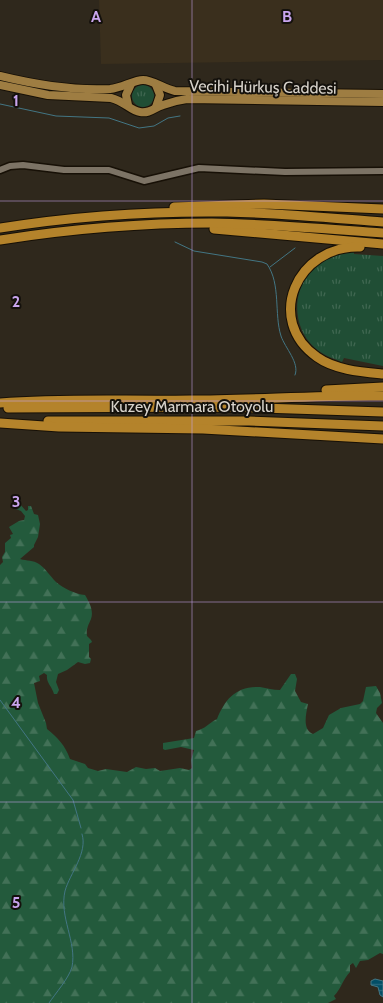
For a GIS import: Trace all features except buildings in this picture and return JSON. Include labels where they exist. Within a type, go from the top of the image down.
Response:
[{"type":"highway","points":[[95,217],[139,209],[238,204],[383,209]]},
{"type":"highway","points":[[314,206],[330,204],[383,205]]},
{"type":"highway","points":[[0,228],[95,217],[164,213],[228,212],[383,222]]},
{"type":"highway","points":[[0,240],[75,230],[175,224],[258,225],[383,233]]},
{"type":"highway","points":[[0,240],[134,231],[209,229],[383,244]]},
{"type":"highway","points":[[383,248],[348,247],[333,250],[321,256],[308,266],[299,280],[293,296],[291,314],[298,336],[316,356],[341,367],[383,374]]},
{"type":"highway","points":[[190,400],[383,387]]},
{"type":"highway","points":[[0,403],[55,400],[190,400],[288,396],[383,396]]},
{"type":"highway","name":"Kuzey Marmara Otoyolu","points":[[0,408],[227,407],[383,412]]},
{"type":"highway","name":"Kuzey Marmara Otoyolu","points":[[0,422],[248,421],[383,426]]},
{"type":"highway","points":[[0,422],[59,427],[183,428],[383,439]]},
{"type":"highway","points":[[294,433],[325,439],[383,443]]},
{"type":"main road","name":"Vecihi Hürkuş Caddesi","points":[[0,76],[31,84],[61,88],[113,88],[148,80],[156,85],[175,91],[383,94]]},
{"type":"main road","points":[[128,105],[126,95],[130,84]]},
{"type":"main road","name":"Vecihi Hürkuş Caddesi","points":[[0,85],[48,95],[111,98],[128,105],[135,111],[142,112],[151,111],[172,101],[187,100],[383,102]]},
{"type":"main road","points":[[156,85],[160,94],[156,107]]},
{"type":"street","points":[[0,170],[10,166],[23,165],[64,170],[109,170],[144,181],[199,168],[285,172],[383,171]]},
{"type":"shaded area","points":[[99,0],[383,0],[383,60],[101,64]]},
{"type":"green space","points":[[143,85],[151,88],[154,96],[151,104],[143,107],[135,104],[132,96],[135,88]]},
{"type":"green space","points":[[354,251],[354,254],[383,256],[383,366],[344,358],[342,362],[321,353],[306,337],[300,325],[297,312],[298,299],[301,286],[308,275],[316,265],[328,257]]},
{"type":"green space","points":[[19,503],[26,511],[28,506],[31,506],[34,514],[38,515],[40,524],[34,547],[20,559],[37,563],[62,586],[73,592],[85,595],[91,609],[92,616],[87,631],[87,636],[92,642],[89,644],[90,663],[78,662],[58,674],[56,682],[59,690],[57,694],[54,694],[47,680],[47,675],[44,673],[39,676],[40,681],[34,683],[38,703],[47,729],[61,742],[70,759],[98,771],[106,769],[127,772],[136,767],[155,768],[160,771],[180,768],[189,770],[192,768],[191,760],[194,750],[181,747],[165,750],[163,749],[163,743],[194,738],[196,731],[217,719],[224,705],[238,691],[252,687],[280,690],[291,674],[295,674],[297,679],[295,691],[301,702],[308,704],[306,725],[307,729],[313,734],[323,728],[329,715],[341,708],[360,704],[363,701],[366,687],[376,686],[382,703],[377,708],[376,713],[383,723],[383,954],[380,953],[368,960],[360,961],[356,968],[353,963],[350,965],[350,972],[334,996],[336,999],[328,1003],[0,1003],[0,565],[3,562],[2,557],[5,552],[5,543],[11,538],[10,535],[13,534],[9,527],[24,520],[25,516],[16,509],[15,505]]},
{"type":"water","points":[[375,979],[383,981],[383,997],[380,995],[378,987],[371,985],[371,981]]},
{"type":"waterway","points":[[0,104],[56,116],[109,118],[139,128],[154,126],[168,118],[180,116]]},
{"type":"waterway","points":[[175,242],[194,251],[267,264],[276,290],[281,336],[294,361],[295,375]]},
{"type":"waterway","points":[[270,267],[295,248]]},
{"type":"waterway","points":[[0,700],[73,800],[81,828]]},
{"type":"waterway","points":[[49,1003],[65,981],[72,967],[72,948],[64,910],[64,901],[67,884],[81,856],[83,848],[82,834]]}]
